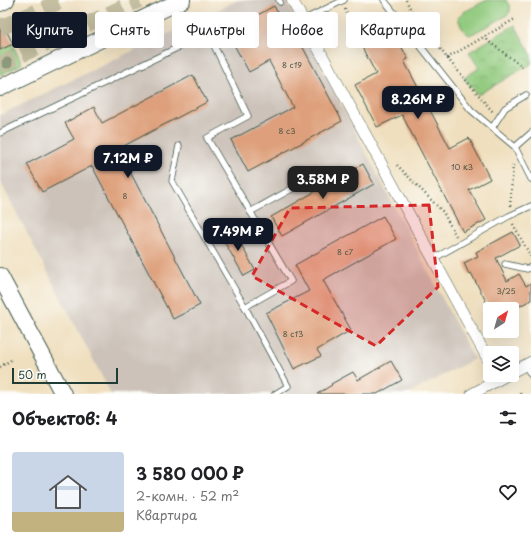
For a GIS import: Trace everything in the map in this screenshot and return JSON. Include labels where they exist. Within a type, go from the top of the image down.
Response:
[{"type":"street","points":[[0,3],[6,0]]},
{"type":"street","points":[[0,88],[182,0]]},
{"type":"street","points":[[292,0],[299,12]]},
{"type":"street","points":[[318,48],[483,350]]},
{"type":"street","points":[[0,276],[62,394]]},
{"type":"street","points":[[519,368],[528,364]]},
{"type":"street","points":[[472,394],[492,382]]},
{"type":"lane","points":[[319,12],[344,0]]},
{"type":"lane","points":[[384,0],[471,110],[515,147],[531,178]]},
{"type":"lane","points":[[0,133],[208,33],[248,116],[207,138],[291,281],[245,307]]},
{"type":"lane","points":[[492,128],[505,108],[526,95]]},
{"type":"lane","points":[[515,147],[531,133]]},
{"type":"lane","points":[[179,146],[172,180],[245,307],[288,386],[274,394]]},
{"type":"lane","points":[[250,212],[306,181]]},
{"type":"lane","points":[[433,258],[509,216],[531,206]]},
{"type":"lane","points":[[505,264],[527,270],[531,267]]},
{"type":"lane","points":[[528,364],[531,375]]},
{"type":"path","points":[[406,0],[411,10],[447,58],[498,119]]},
{"type":"path","points":[[447,58],[515,19]]},
{"type":"path","points":[[485,36],[488,41],[524,68]]},
{"type":"path","points":[[393,161],[443,212],[460,243]]},
{"type":"path","points":[[0,367],[11,360]]},
{"type":"highlighted area","points":[[429,205],[438,287],[376,346],[252,276],[290,208]]},
{"type":"shaded area","points":[[238,0],[286,0],[292,12],[267,12],[267,48],[311,48],[474,359],[408,394],[111,394],[0,181],[0,115],[139,48],[164,48],[164,36],[172,32],[172,48],[259,48],[259,12],[213,12]]},
{"type":"green space","points":[[487,0],[506,0],[510,7],[510,12],[506,16],[469,35],[462,27],[458,17],[462,13]]},
{"type":"green space","points":[[0,18],[12,43],[12,48],[14,48],[22,64],[0,75]]},
{"type":"green space","points":[[515,25],[531,54],[531,64],[478,95],[464,78],[479,68],[469,52]]},
{"type":"building","points":[[274,6],[277,12],[267,12],[267,48],[303,48],[342,121],[248,172],[231,140],[293,107],[269,61],[249,72],[236,48],[259,48],[259,14]]},
{"type":"building","points":[[0,18],[12,44],[0,50]]},
{"type":"building","points":[[362,48],[402,48],[408,59],[404,61],[450,148],[469,138],[490,179],[469,190],[486,220],[463,232],[402,115],[377,127],[355,85],[376,74]]},
{"type":"building","points":[[193,75],[207,102],[118,149],[200,305],[173,319],[92,166],[42,192],[27,164],[74,139],[65,123],[94,107],[102,123]]},
{"type":"building","points":[[363,164],[374,184],[282,236],[271,217]]},
{"type":"building","points":[[383,216],[396,239],[323,280],[351,330],[317,350],[321,356],[294,369],[266,313],[309,291],[295,265]]},
{"type":"building","points":[[232,228],[255,270],[244,276],[220,234]]},
{"type":"building","points":[[513,232],[520,245],[496,258],[507,281],[519,274],[526,286],[531,283],[531,300],[519,306],[519,302],[486,302],[464,263],[478,256],[476,252]]},
{"type":"building","points":[[391,361],[402,380],[377,394],[317,394],[332,385],[331,384],[353,372],[358,380]]},
{"type":"tunnel","points":[[0,28],[63,0]]},
{"type":"tunnel","points":[[0,65],[139,0]]}]
